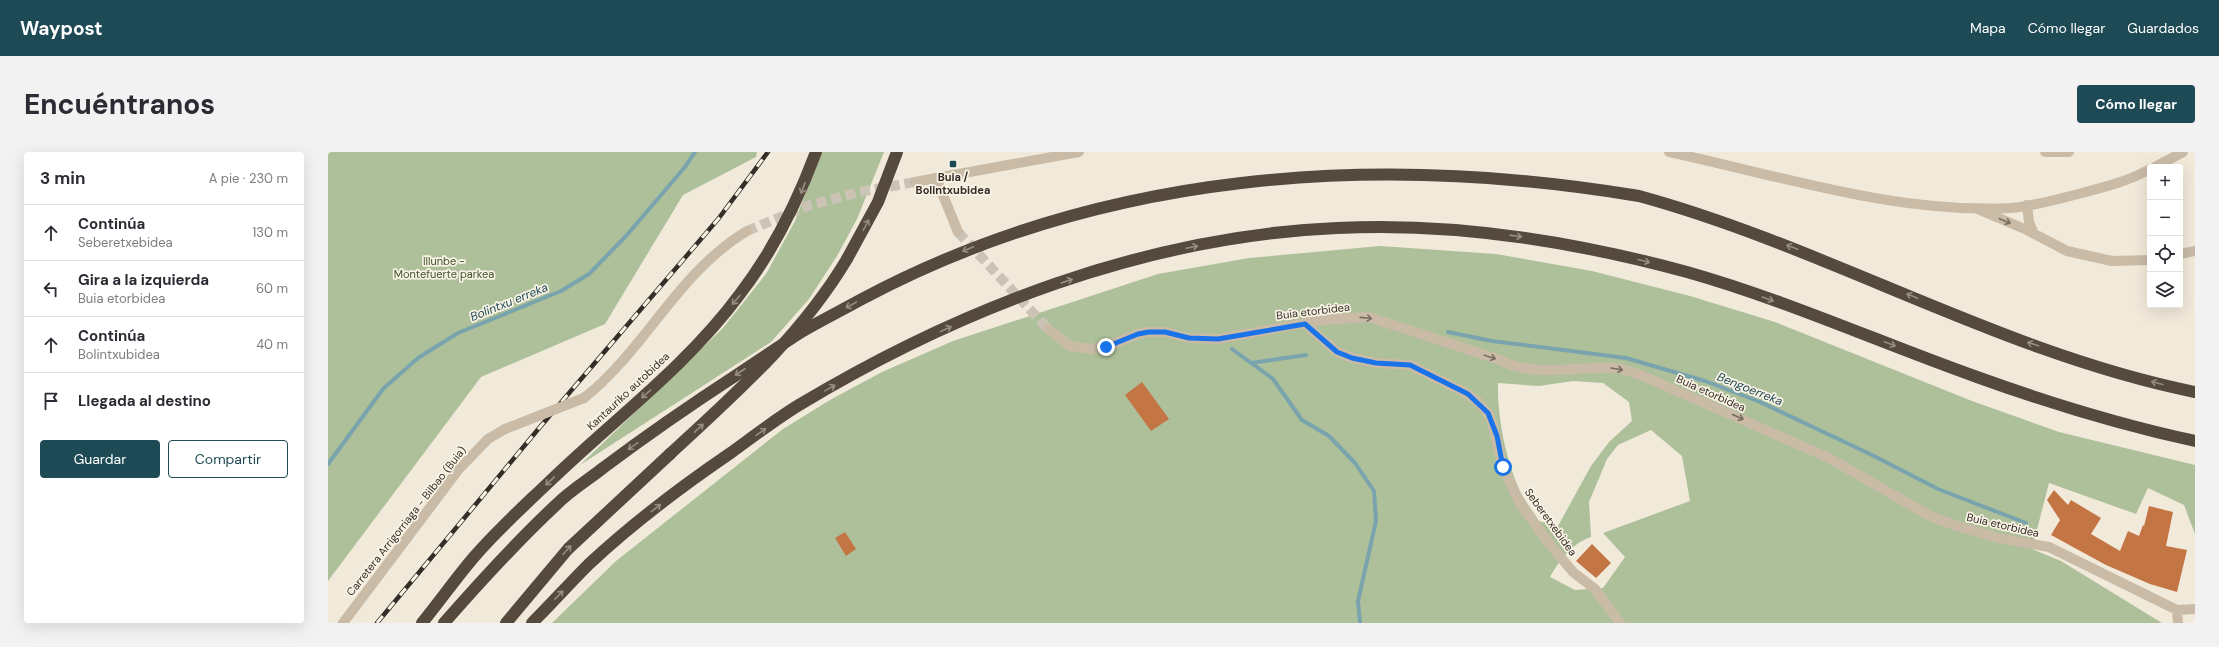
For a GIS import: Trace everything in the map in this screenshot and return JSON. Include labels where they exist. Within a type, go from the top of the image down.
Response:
[{"type":"highway","name":"Kantauriko autobidea","points":[[422,623],[475,556],[549,481],[614,421],[650,391],[699,342],[740,295],[776,240],[800,195],[816,152]]},
{"type":"highway","points":[[506,623],[568,549],[783,346],[813,311],[847,259],[878,202],[897,152]]},
{"type":"highway","points":[[1419,163],[1530,173],[1589,184],[1680,208],[1764,236],[2019,340],[2108,370],[2195,392]]},
{"type":"highway","points":[[444,623],[489,572],[560,500],[692,404],[798,334],[885,287],[933,264],[1010,231],[1088,205],[1138,191],[1222,175],[1259,170],[1352,164]]},
{"type":"highway","points":[[532,623],[590,563],[700,474],[796,407],[873,364],[967,319],[1086,274],[1146,257],[1194,246],[1275,233],[1337,228],[1434,228],[1532,239],[1637,259],[1741,289],[2041,399],[2109,420],[2195,441]]},
{"type":"street","points":[[915,182],[1080,152]]},
{"type":"street","points":[[1669,152],[1850,194],[1915,204],[1975,208],[2012,208],[2027,205],[2107,186],[2147,171]]},
{"type":"street","points":[[2044,152],[2069,152]]},
{"type":"street","points":[[2161,164],[2183,152]]},
{"type":"street","points":[[936,178],[958,232]]},
{"type":"street","points":[[2027,205],[2028,222],[2034,234]]},
{"type":"street","points":[[1975,208],[2034,234],[2067,251],[2112,261],[2147,260]]},
{"type":"street","name":"Carretera Arrigorriaga - Bilbao (Buia)","points":[[343,623],[459,469],[488,439],[505,429],[584,398],[614,371],[677,293],[706,263],[729,242],[747,231]]},
{"type":"street","points":[[2183,253],[2195,251]]},
{"type":"street","name":"Buia etorbidea","points":[[1048,328],[1070,346],[1090,349],[1106,347],[1138,334],[1149,332],[1165,332],[1189,338],[1218,339],[1346,317],[1369,318],[1500,360],[1513,367],[1540,370],[1614,368],[1643,376],[1829,458],[1930,516],[1957,526],[1998,538],[2049,547],[2176,610]]},
{"type":"street","name":"Seberetxebidea","points":[[1305,324],[1337,352],[1352,358],[1376,363],[1410,365],[1468,394],[1478,402],[1488,413],[1492,422],[1503,467],[1519,502],[1548,542],[1573,572],[1595,589],[1620,623]]},
{"type":"street","points":[[2178,623],[2176,610],[2193,609]]},
{"type":"green space","name":"Illunbe - Montefuerte parkea","points":[[328,152],[757,152],[756,157],[683,195],[605,324],[481,377],[328,581]]},
{"type":"green space","points":[[821,152],[884,152],[857,219],[837,256],[809,299],[771,342],[580,465],[723,328],[766,274],[795,221]]},
{"type":"green space","points":[[1380,246],[1496,254],[1592,271],[1690,296],[1775,322],[1972,401],[2059,432],[2195,465],[2195,534],[2184,505],[2148,488],[2136,514],[2049,483],[2032,549],[2061,561],[2162,623],[552,623],[616,561],[783,429],[830,400],[882,372],[953,341],[1158,274],[1249,258]],"holes":[[[1573,381],[1603,383],[1629,402],[1632,421],[1609,442],[1591,466],[1558,526],[1539,521],[1517,485],[1508,457],[1501,426],[1498,383],[1539,386]],[[1651,430],[1682,456],[1690,501],[1603,533],[1625,557],[1603,588],[1575,590],[1550,577],[1572,548],[1591,537],[1589,502],[1607,459],[1618,445]]]},
{"type":"building","points":[[1142,382],[1169,419],[1151,431],[1125,395]]},
{"type":"building","points":[[2054,490],[2068,505],[2071,500],[2101,518],[2091,534],[2120,551],[2128,531],[2139,536],[2143,525],[2144,526],[2149,506],[2173,512],[2166,546],[2187,550],[2177,592],[2150,584],[2106,565],[2051,535],[2060,520],[2047,500]]},
{"type":"building","points":[[845,532],[856,549],[846,556],[835,538]]},
{"type":"building","points":[[1592,544],[1611,563],[1596,578],[1576,561]]},
{"type":"waterway","name":"Bolintxu erreka","points":[[328,464],[383,389],[418,358],[458,333],[561,291],[589,274],[626,236],[685,167],[695,152]]},
{"type":"waterway","name":"Bengoerreka","points":[[1448,332],[1492,341],[1626,358],[1705,381],[1760,402],[1872,455],[1938,489],[2026,523]]},
{"type":"waterway","points":[[1232,349],[1273,379],[1302,420],[1329,436],[1355,463],[1374,491],[1376,521],[1358,601],[1360,623]]},
{"type":"waterway","name":"Bengoerreka","points":[[1251,363],[1306,355]]},
{"type":"tunnel","points":[[747,231],[807,206],[859,192],[915,182]]},
{"type":"tunnel","points":[[958,232],[1048,329]]},
{"type":"railway","points":[[377,623],[540,427],[719,218],[768,152]]},
{"type":"place","name":"Buia / Bolintxubidea","points":[[953,164]]},
{"type":"route","points":[[1106,347],[1138,334],[1149,332],[1165,332],[1189,338],[1218,339],[1274,328],[1305,324],[1324,339],[1330,348],[1337,352],[1352,358],[1376,363],[1410,365],[1431,374],[1468,394],[1488,413],[1497,436],[1503,467]]}]
